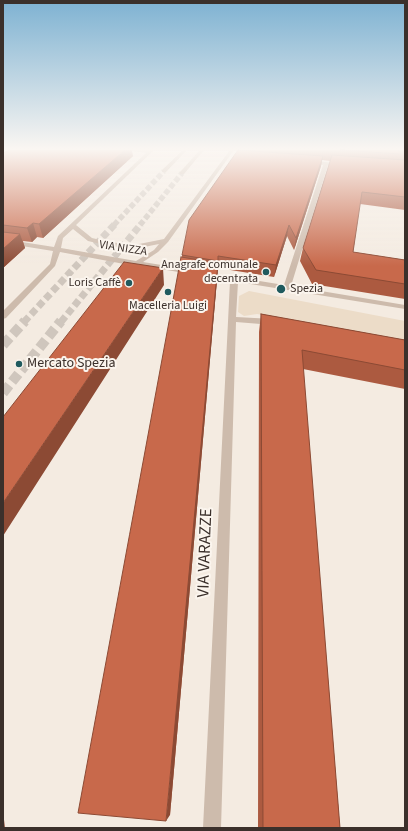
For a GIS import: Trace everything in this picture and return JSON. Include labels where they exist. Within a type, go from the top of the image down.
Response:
[{"type":"street","points":[[3,316],[53,265],[58,250],[60,237],[110,189]]},
{"type":"street","points":[[127,268],[138,263],[156,251],[166,241],[204,189]]},
{"type":"street","points":[[286,287],[318,189]]},
{"type":"street","points":[[72,225],[90,240],[109,244],[134,247],[166,241]]},
{"type":"street","name":"VIA NIZZA","points":[[3,242],[234,278],[405,307]]},
{"type":"street","name":"VIA VARAZZE","points":[[212,828],[234,278]]},
{"type":"street","points":[[232,319],[261,320],[284,324]]},
{"type":"shaded area","points":[[249,291],[405,321],[405,341],[257,314],[244,316],[238,312],[239,296]]},
{"type":"building","points":[[3,189],[80,189],[39,224],[33,223],[27,228],[3,225]]},
{"type":"building","points":[[211,189],[312,189],[296,238],[289,225],[276,265],[218,256],[218,261],[182,255],[189,220]]},
{"type":"building","points":[[321,189],[405,189],[405,197],[362,192],[353,252],[405,260],[405,284],[316,270],[303,248]]},
{"type":"building","points":[[3,232],[20,234],[3,249]]},
{"type":"building","points":[[181,257],[218,263],[166,821],[78,813]]},
{"type":"building","points":[[124,262],[163,268],[3,503],[3,417]]},
{"type":"building","points":[[261,314],[405,340],[405,370],[302,350],[340,828],[263,828]]},
{"type":"tunnel","points":[[114,225],[148,189]]},
{"type":"tunnel","points":[[140,225],[169,189]]},
{"type":"tunnel","points":[[24,322],[115,224]]},
{"type":"tunnel","points":[[61,322],[141,224]]},
{"type":"tunnel","points":[[3,345],[25,321]]},
{"type":"tunnel","points":[[3,393],[61,321]]},
{"type":"place","name":"Anagrafe comunale decentrata","points":[[266,272]]},
{"type":"place","name":"Loris Caffè","points":[[129,283]]},
{"type":"place","name":"Spezia","points":[[281,289]]},
{"type":"place","name":"Macelleria Luigi","points":[[168,292]]},
{"type":"place","name":"Mercato Spezia","points":[[19,364]]}]
